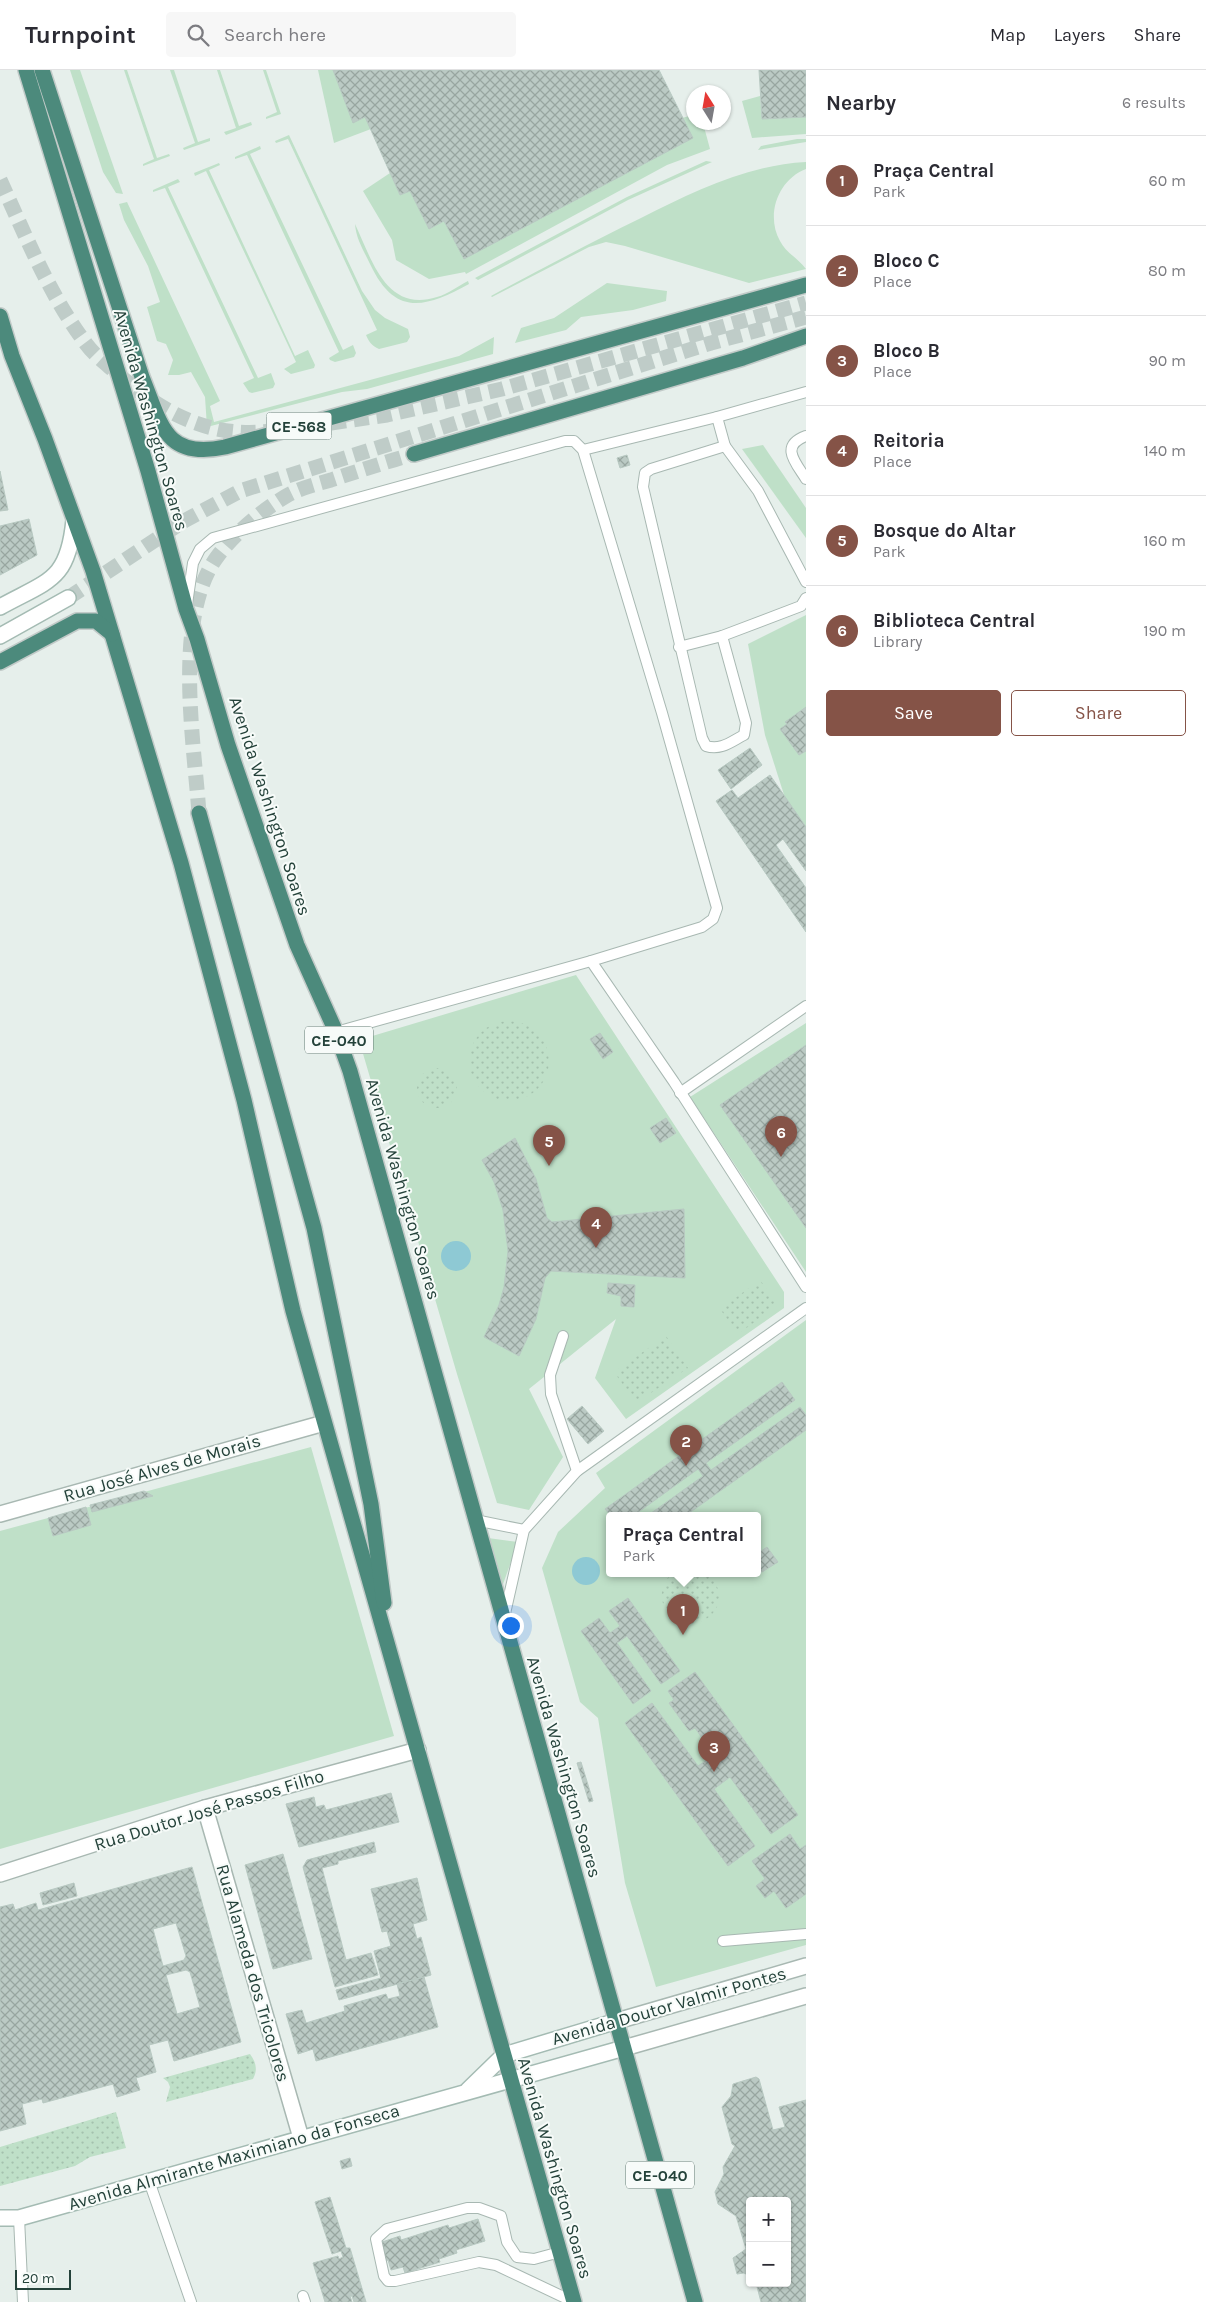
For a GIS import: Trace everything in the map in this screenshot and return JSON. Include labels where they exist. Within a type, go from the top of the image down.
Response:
[{"type":"highway","name":"Avenida Washington Soares","points":[[26,70],[148,471],[186,609],[197,639],[228,745],[297,945],[336,1032],[350,1071],[410,1279],[475,1520],[695,2302]]},
{"type":"highway","name":"CE-568","points":[[42,70],[142,377],[168,437],[178,445],[193,450],[206,451],[225,447],[806,285]]},
{"type":"highway","name":"Avenida Washington Soares","points":[[0,316],[6,357],[45,439],[93,571],[182,863],[244,1100],[293,1311],[574,2302]]},
{"type":"highway","points":[[414,454],[743,358],[806,336]]},
{"type":"highway","points":[[0,662],[77,621],[96,621],[112,634]]},
{"type":"highway","points":[[199,813],[314,1228],[371,1504],[391,1654]]},
{"type":"street","points":[[0,607],[57,575],[65,563],[72,543],[74,520]]},
{"type":"street","points":[[0,636],[68,598]]},
{"type":"street","name":"Rua José Alves de Morais","points":[[0,1514],[324,1423]]},
{"type":"street","name":"Rua Doutor José Passos Filho","points":[[0,1874],[205,1808],[418,1750]]},
{"type":"street","name":"Rua Alameda dos Tricolores","points":[[205,1808],[301,2138]]},
{"type":"street","name":"Avenida Doutor Valmir Pontes","points":[[504,2056],[806,1966]]},
{"type":"street","name":"Avenida Doutor Valmir Pontes","points":[[510,2079],[806,1996]]},
{"type":"street","name":"Avenida Almirante Maximiano da Fonseca","points":[[466,2092],[504,2056]]},
{"type":"street","name":"Avenida Almirante Maximiano da Fonseca","points":[[0,2218],[19,2218],[510,2079]]},
{"type":"lane","points":[[583,450],[717,417],[806,392]]},
{"type":"lane","points":[[717,417],[725,446],[758,491],[806,582]]},
{"type":"lane","points":[[806,436],[798,439],[793,445],[791,452],[793,459],[806,479]]},
{"type":"lane","points":[[186,609],[194,563],[200,549],[213,538],[565,441],[574,441],[583,450],[659,704],[717,908],[713,919],[702,926],[591,961],[336,1032]]},
{"type":"lane","points":[[722,636],[746,723],[744,735],[722,747],[713,748],[706,746],[702,738],[679,647],[643,487],[645,473],[651,468],[725,446]]},
{"type":"lane","points":[[679,647],[722,636],[801,606],[806,598]]},
{"type":"lane","points":[[591,961],[680,1093],[806,1287]]},
{"type":"lane","points":[[680,1093],[806,1006]]},
{"type":"lane","points":[[504,1622],[524,1530],[577,1472],[806,1308]]},
{"type":"lane","points":[[563,1336],[550,1375],[551,1394],[577,1472]]},
{"type":"lane","points":[[475,1520],[524,1530]]},
{"type":"lane","points":[[723,1941],[806,1934]]},
{"type":"lane","points":[[148,2181],[190,2302]]},
{"type":"lane","points":[[560,2252],[534,2260],[517,2256],[507,2242],[501,2216],[474,2207],[387,2229],[376,2239],[384,2276],[388,2281],[479,2262],[496,2265],[574,2302]]},
{"type":"lane","points":[[19,2218],[23,2302]]},
{"type":"green space","points":[[70,70],[80,70],[123,194],[116,193],[103,172]]},
{"type":"green space","points":[[124,70],[127,70],[157,158],[169,154],[170,156],[143,166],[143,164],[154,159]]},
{"type":"green space","points":[[170,70],[174,70],[198,142],[210,138],[210,141],[184,150],[183,148],[195,143]]},
{"type":"green space","points":[[217,70],[220,70],[239,126],[251,122],[252,125],[226,135],[224,132],[236,128]]},
{"type":"green space","points":[[263,70],[266,70],[281,114],[266,119],[266,117],[277,112]]},
{"type":"green space","points":[[318,70],[333,70],[353,122],[365,117],[371,129],[334,143]]},
{"type":"green space","points":[[760,96],[762,119],[806,117],[806,134],[752,138],[742,101]]},
{"type":"green space","points":[[686,117],[686,130],[705,130],[710,149],[667,165],[466,274],[465,272],[429,279],[396,260],[392,240],[363,191],[390,173],[400,195],[410,191],[429,229],[444,221],[464,258]]},
{"type":"green space","points":[[289,135],[362,291],[375,310],[385,318],[408,329],[410,337],[407,342],[379,349],[368,340],[366,335],[377,330],[288,139],[276,143],[275,141]]},
{"type":"green space","points":[[806,139],[806,142],[758,150],[761,146]]},
{"type":"green space","points":[[260,146],[261,149],[250,154],[343,350],[353,345],[356,353],[354,357],[335,362],[330,360],[329,358],[339,352],[247,155],[235,159],[235,157]]},
{"type":"green space","points":[[706,161],[712,162],[628,200],[478,280],[475,278],[627,197]]},
{"type":"green space","points":[[806,162],[806,169],[788,181],[782,189],[777,199],[774,220],[780,241],[806,269],[749,283],[606,242],[589,247],[491,296],[661,208],[721,181],[763,168]]},
{"type":"green space","points":[[219,163],[220,165],[209,170],[295,356],[308,350],[315,365],[314,368],[291,374],[284,369],[296,362],[206,171],[195,176],[194,173]]},
{"type":"green space","points":[[178,179],[180,182],[168,187],[258,378],[271,373],[275,384],[273,388],[252,393],[249,392],[243,383],[254,378],[165,188],[153,192],[153,190]]},
{"type":"green space","points":[[127,202],[220,401],[210,406],[214,422],[459,356],[494,337],[493,354],[367,389],[342,392],[207,427],[205,397],[191,372],[168,375],[173,360],[166,344],[157,341],[147,307],[160,302],[148,266],[124,220],[119,204]]},
{"type":"green space","points":[[355,224],[383,280],[393,290],[405,297],[420,300],[437,297],[468,281],[469,284],[425,302],[412,303],[401,300],[390,293],[380,281],[361,245]]},
{"type":"green space","points":[[607,283],[667,291],[666,301],[633,310],[581,317],[566,330],[515,343],[521,328],[554,318]]},
{"type":"green space","points":[[763,445],[806,508],[806,538],[742,449]]},
{"type":"green space","points":[[806,615],[806,864],[765,735],[748,644]]},
{"type":"green space","points":[[576,975],[784,1292],[784,1308],[626,1419],[595,1378],[616,1319],[529,1389],[563,1457],[529,1510],[497,1503],[359,1040]]},
{"type":"green space","points":[[509,1021],[524,1024],[537,1033],[546,1046],[549,1061],[546,1076],[537,1089],[524,1098],[509,1101],[494,1098],[481,1089],[472,1076],[469,1061],[472,1046],[481,1033],[494,1024]]},
{"type":"green space","points":[[806,1023],[806,1272],[690,1097]]},
{"type":"green space","points":[[437,1068],[451,1074],[457,1088],[451,1102],[437,1108],[423,1102],[417,1088],[423,1074]]},
{"type":"green space","points":[[760,1280],[778,1305],[738,1334],[720,1309]]},
{"type":"green space","points":[[806,1320],[806,1945],[656,1987],[625,1883],[598,1718],[580,1702],[542,1568],[558,1532],[605,1488],[596,1473]]},
{"type":"green space","points":[[666,1336],[688,1368],[636,1403],[614,1372]]},
{"type":"green space","points":[[311,1447],[394,1736],[0,1849],[0,1531]]},
{"type":"green space","points":[[488,1538],[518,1542],[502,1587]]},
{"type":"green space","points":[[669,1577],[712,1577],[718,1591],[718,1605],[711,1616],[700,1622],[688,1624],[676,1621],[666,1612],[662,1597],[665,1581]]},
{"type":"green space","points":[[250,2054],[256,2066],[253,2079],[166,2102],[170,2087],[163,2078]]},
{"type":"green space","points":[[116,2112],[126,2148],[90,2157],[75,2166],[0,2186],[0,2147]]},
{"type":"water","points":[[456,1241],[467,1245],[471,1256],[467,1267],[456,1271],[445,1267],[441,1256],[445,1245]]},
{"type":"water","points":[[586,1557],[596,1561],[600,1571],[596,1581],[586,1585],[576,1581],[572,1571],[576,1561]]},
{"type":"building","points":[[333,70],[659,70],[686,124],[686,130],[689,130],[693,138],[464,259],[444,221],[429,229],[410,191],[400,195],[365,117],[353,123]]},
{"type":"building","points":[[759,70],[806,70],[806,117],[762,119]]},
{"type":"building","points":[[627,455],[630,465],[620,468],[617,458]]},
{"type":"building","points":[[0,471],[8,510],[0,511]]},
{"type":"building","points":[[29,519],[37,555],[0,575],[0,526]]},
{"type":"building","points":[[806,707],[806,751],[799,755],[780,729],[787,724],[785,722]]},
{"type":"building","points":[[750,748],[762,765],[731,789],[718,770]]},
{"type":"building","points":[[770,775],[806,827],[806,871],[783,839],[776,845],[806,888],[806,932],[716,801],[732,790],[738,798]]},
{"type":"building","points":[[600,1033],[613,1052],[603,1059],[590,1039]]},
{"type":"building","points":[[806,1045],[806,1228],[720,1105]]},
{"type":"building","points":[[666,1118],[676,1133],[660,1143],[650,1128]]},
{"type":"building","points":[[515,1138],[536,1179],[547,1218],[552,1222],[684,1209],[685,1278],[551,1271],[545,1278],[536,1319],[519,1356],[484,1337],[499,1305],[504,1287],[508,1251],[503,1210],[494,1182],[482,1160]]},
{"type":"building","points":[[608,1283],[635,1285],[634,1307],[621,1306],[621,1296],[607,1293]]},
{"type":"building","points":[[782,1382],[795,1400],[706,1463],[711,1470],[800,1407],[806,1415],[806,1430],[691,1512],[653,1512],[703,1476],[698,1469],[639,1512],[608,1512],[605,1509]]},
{"type":"building","points":[[582,1406],[604,1431],[588,1444],[567,1419]]},
{"type":"building","points":[[144,1491],[153,1496],[92,1512],[90,1505]]},
{"type":"building","points":[[86,1507],[91,1525],[53,1536],[48,1518]]},
{"type":"building","points":[[767,1547],[778,1562],[762,1572],[761,1571],[761,1551]]},
{"type":"building","points":[[628,1598],[680,1671],[661,1684],[627,1636],[617,1643],[651,1691],[633,1704],[581,1631],[599,1618],[610,1633],[620,1626],[609,1611]]},
{"type":"building","points":[[695,1672],[798,1815],[771,1834],[730,1777],[714,1789],[755,1846],[728,1866],[625,1723],[652,1703],[698,1766],[714,1755],[695,1728],[689,1731],[669,1703],[674,1700],[668,1691]]},
{"type":"building","points":[[581,1762],[593,1801],[589,1802],[577,1763]]},
{"type":"building","points":[[391,1793],[399,1822],[299,1847],[286,1804],[314,1797],[316,1807],[324,1805],[326,1810]]},
{"type":"building","points":[[790,1834],[800,1849],[806,1845],[806,1894],[786,1908],[774,1891],[765,1898],[756,1886],[765,1879],[752,1861]]},
{"type":"building","points":[[374,1842],[376,1852],[338,1861],[338,1864],[322,1868],[346,1960],[371,1953],[378,1975],[335,1987],[303,1867],[307,1860]]},
{"type":"building","points":[[283,1854],[312,1959],[273,1969],[245,1865]]},
{"type":"building","points":[[192,1867],[241,2042],[174,2061],[168,2040],[149,2045],[156,2072],[136,2078],[140,2090],[117,2097],[113,2084],[43,2103],[42,2099],[22,2104],[26,2124],[0,2131],[0,1907],[13,1904],[15,1910],[36,1903],[38,1910]],"holes":[[[176,1923],[186,1956],[184,1960],[163,1966],[153,1929]],[[186,1970],[190,1972],[200,2007],[177,2014],[166,1975]]]},
{"type":"building","points":[[417,1878],[427,1920],[413,1924],[417,1939],[421,1937],[431,1975],[339,2000],[336,1990],[381,1978],[374,1951],[391,1946],[387,1931],[382,1932],[371,1889]]},
{"type":"building","points":[[74,1883],[77,1896],[43,1905],[40,1893]]},
{"type":"building","points":[[424,1977],[438,2027],[316,2061],[313,2049],[298,2054],[286,2014],[302,2010],[306,2023],[345,2011],[344,2006],[386,1994],[388,1999],[400,1996],[397,1984]]},
{"type":"building","points":[[756,2077],[759,2079],[773,2130],[785,2127],[779,2107],[806,2100],[806,2302],[761,2302],[757,2287],[791,2287],[791,2197],[746,2197],[746,2249],[736,2216],[718,2204],[715,2192],[724,2174],[723,2167],[735,2146],[732,2144],[722,2107],[731,2096],[733,2084]]},
{"type":"building","points":[[350,2158],[352,2166],[342,2169],[340,2161]]},
{"type":"building","points":[[330,2197],[346,2248],[350,2248],[366,2302],[354,2302],[352,2296],[350,2296],[352,2302],[325,2302],[313,2263],[338,2256],[339,2259],[343,2257],[341,2251],[332,2254],[315,2202]]},
{"type":"building","points":[[478,2219],[485,2241],[456,2250],[457,2253],[439,2259],[440,2262],[405,2273],[403,2267],[391,2270],[388,2260],[384,2261],[380,2246],[383,2245],[382,2242],[400,2236],[401,2240],[448,2225],[449,2228]]},
{"type":"building","points":[[746,2249],[746,2274],[737,2274],[733,2258]]},
{"type":"tunnel","points":[[0,180],[29,244],[61,306],[73,326],[98,357],[153,401],[189,420],[208,427],[228,431],[271,431]]},
{"type":"tunnel","points":[[331,423],[387,415],[502,389],[806,303]]},
{"type":"tunnel","points":[[68,598],[184,521],[240,491],[711,343],[806,317]]},
{"type":"tunnel","points":[[199,813],[191,717],[191,646],[195,612],[203,582],[217,557],[232,539],[250,523],[288,495],[309,486],[414,454]]},
{"type":"place","name":"Biblioteca Central","points":[[781,1157]]},
{"type":"place","name":"Bosque do Altar","points":[[549,1166]]},
{"type":"place","name":"Reitoria","points":[[596,1248]]},
{"type":"place","name":"Bloco C","points":[[686,1466]]},
{"type":"place","name":"Praça Central","points":[[683,1635]]},
{"type":"place","name":"Bloco B","points":[[714,1772]]}]
